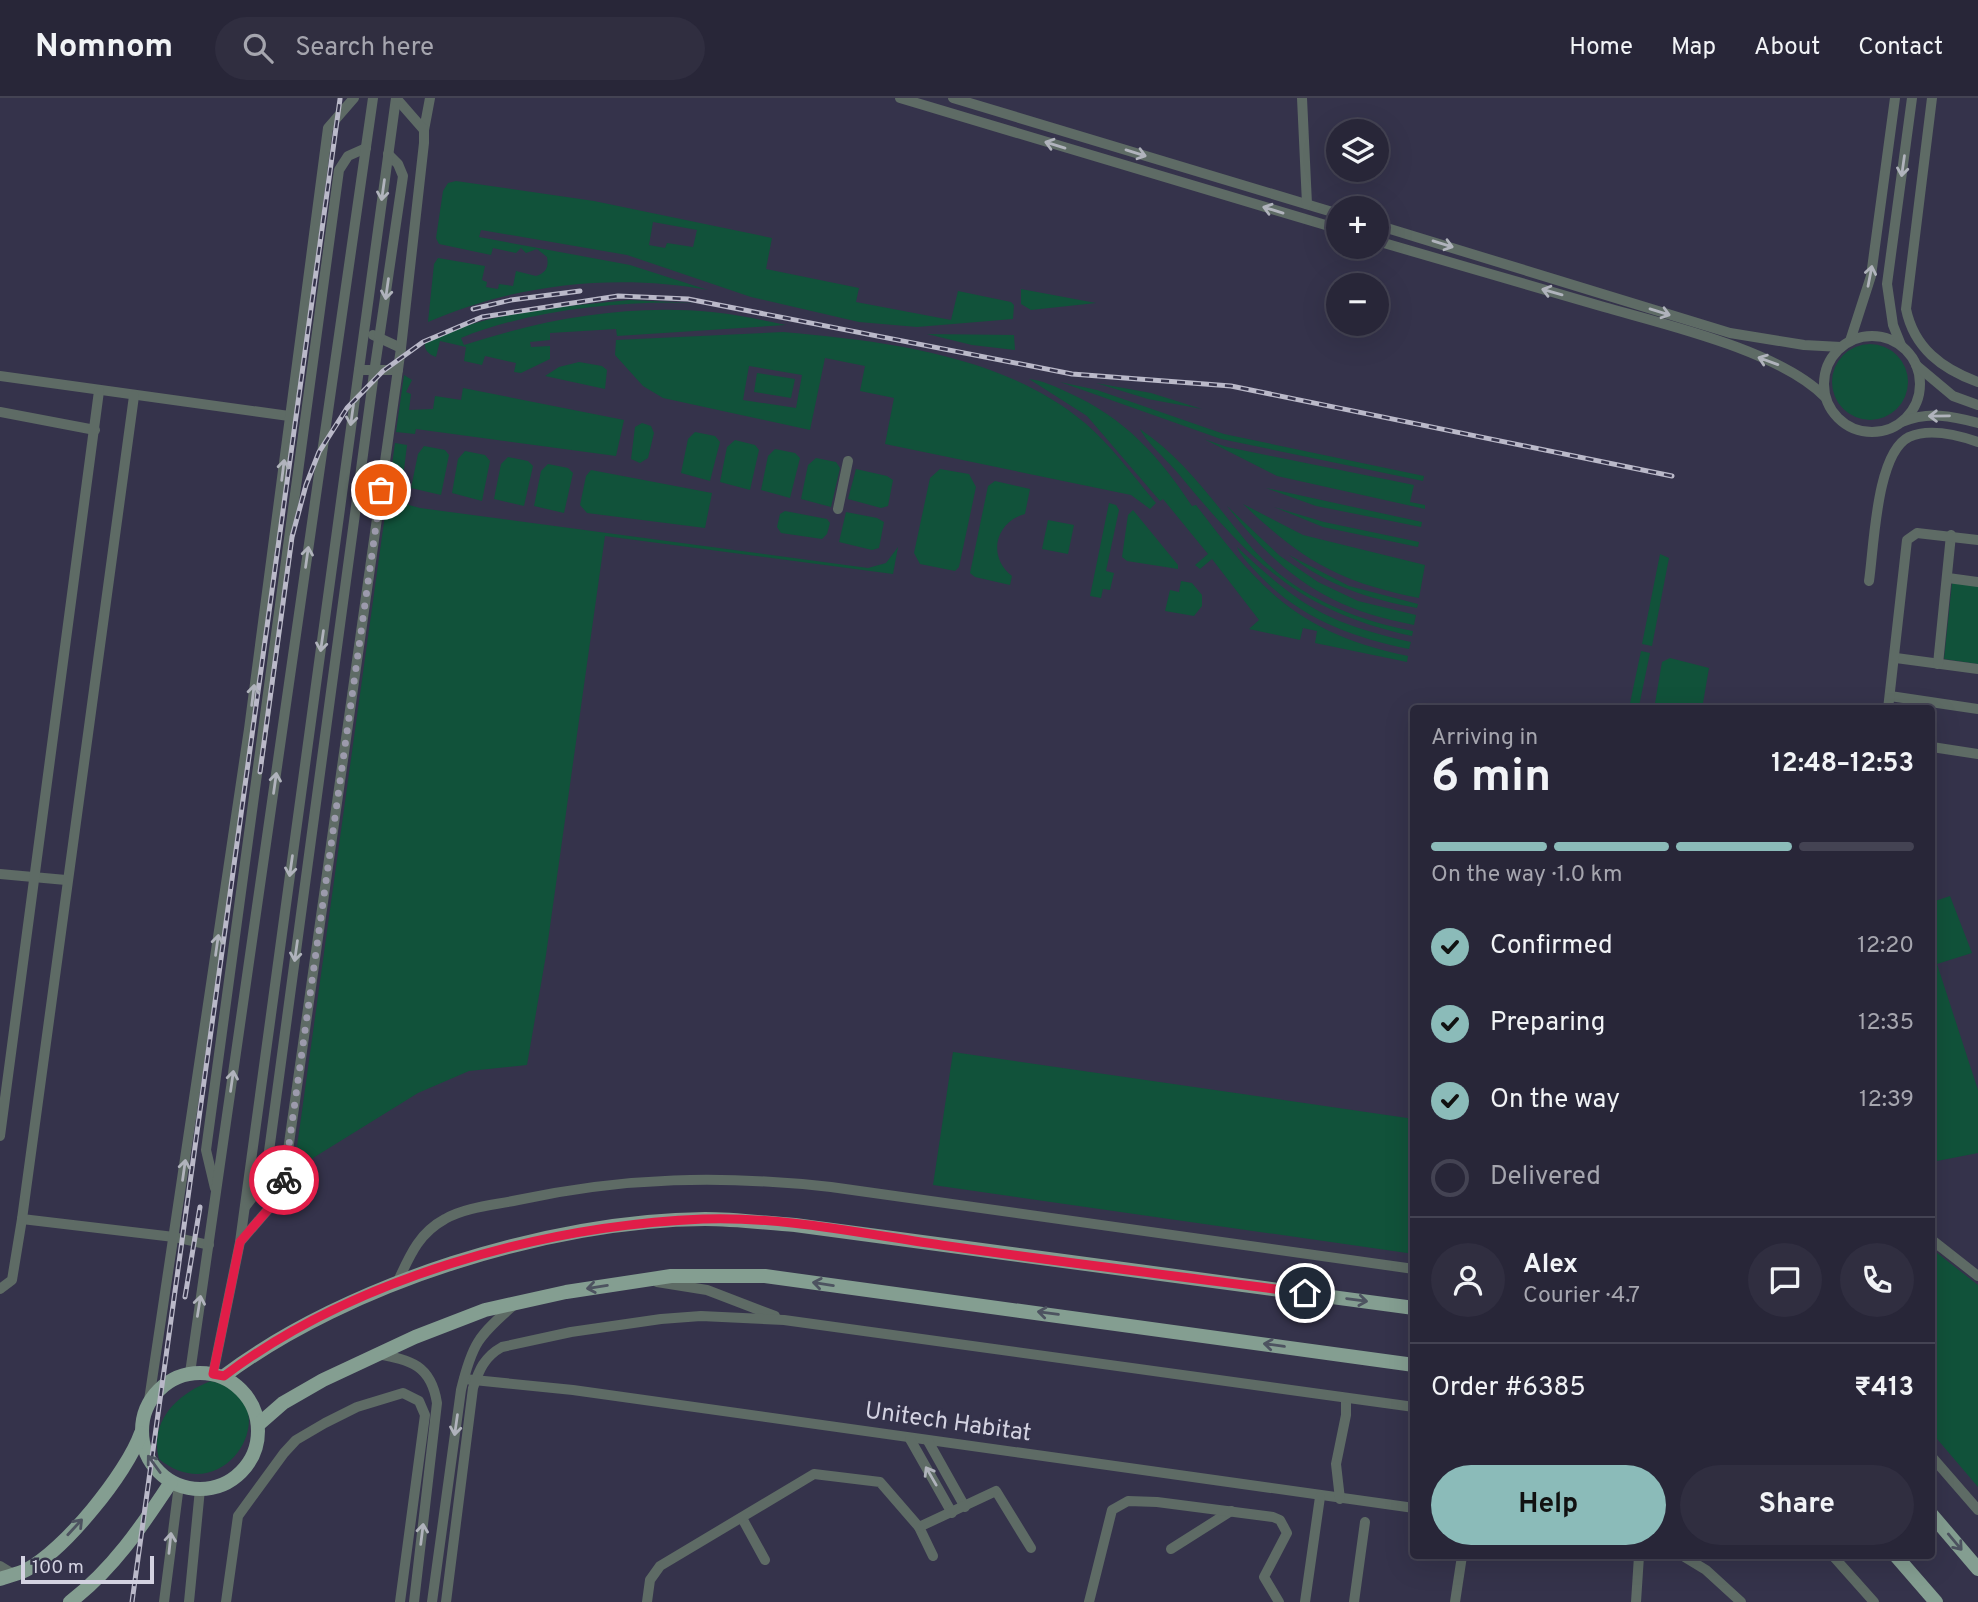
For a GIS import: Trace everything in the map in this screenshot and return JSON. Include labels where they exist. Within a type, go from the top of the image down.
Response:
[{"type":"main road","points":[[219,1375],[262,1347],[398,1281],[496,1250],[613,1227],[705,1219],[795,1225],[1410,1307]]},
{"type":"main road","points":[[259,1424],[283,1403],[377,1354],[485,1310],[671,1276],[765,1276],[1410,1364]]},
{"type":"main road","points":[[6,1576],[26,1570],[53,1551],[88,1513],[119,1474],[136,1446],[148,1407],[162,1387],[190,1373],[219,1375],[246,1394],[259,1424],[254,1451],[239,1474],[224,1485],[200,1489],[175,1484],[155,1468],[148,1456],[142,1429]]},
{"type":"main road","points":[[70,1602],[88,1589],[127,1547],[175,1484]]},
{"type":"main road","points":[[1935,1519],[1978,1569]]},
{"type":"main road","points":[[1899,1559],[1937,1602]]},
{"type":"street","points":[[148,1407],[249,729],[328,128],[354,98]]},
{"type":"street","points":[[190,1373],[373,98]]},
{"type":"street","points":[[396,98],[424,131]]},
{"type":"street","points":[[219,1375],[240,1242],[396,98]]},
{"type":"street","points":[[240,1242],[278,1198],[283,1186],[401,348],[424,131],[430,98]]},
{"type":"street","points":[[900,98],[1326,225]]},
{"type":"street","points":[[953,98],[1326,210]]},
{"type":"street","points":[[1302,98],[1307,204]]},
{"type":"street","points":[[1825,397],[1824,379],[1829,361],[1845,344],[1871,276],[1895,98]]},
{"type":"street","points":[[1912,98],[1887,284],[1893,325],[1901,345],[1916,365],[1945,390],[1978,405]]},
{"type":"street","points":[[1932,98],[1906,309],[1917,341],[1940,365],[1978,384],[1962,399]]},
{"type":"street","points":[[216,1190],[206,1150],[339,170],[348,156],[366,148]]},
{"type":"street","points":[[244,1208],[265,1181],[374,371],[403,176],[398,164],[388,154]]},
{"type":"street","points":[[1389,229],[1730,333],[1804,345],[1845,344],[1867,336],[1885,337],[1901,345]]},
{"type":"street","points":[[1389,244],[1687,331],[1788,368],[1810,382],[1825,397],[1832,411],[1856,429],[1878,431],[1915,417],[1950,415],[1978,424]]},
{"type":"street","points":[[364,331],[401,348]]},
{"type":"street","points":[[1900,423],[1911,411],[1918,397],[1920,381],[1916,365]]},
{"type":"street","points":[[359,370],[398,370]]},
{"type":"street","points":[[0,376],[289,416]]},
{"type":"street","points":[[0,1136],[99,391]]},
{"type":"street","points":[[0,1289],[12,1280],[22,1219],[66,880],[135,396]]},
{"type":"street","points":[[0,426],[1,412],[95,430]]},
{"type":"street","points":[[1869,581],[1886,467],[1902,442],[1910,436],[1936,433],[1978,442]]},
{"type":"street","points":[[838,509],[848,461]]},
{"type":"street","points":[[1889,705],[1896,658],[1907,540],[1917,533],[1978,540]]},
{"type":"street","points":[[1938,664],[1951,536]]},
{"type":"street","points":[[1948,578],[1978,582]]},
{"type":"street","points":[[1896,658],[1978,669]]},
{"type":"street","points":[[1890,696],[1922,705]]},
{"type":"street","points":[[1935,708],[1978,709]]},
{"type":"street","points":[[1935,747],[1978,754]]},
{"type":"street","points":[[0,874],[66,880]]},
{"type":"street","points":[[398,1281],[419,1240],[453,1215],[586,1186],[636,1180],[740,1178],[831,1186],[1410,1268]]},
{"type":"street","points":[[22,1219],[174,1237],[209,1245]]},
{"type":"street","points":[[1935,1242],[1978,1276]]},
{"type":"street","points":[[643,1280],[707,1290],[784,1320]]},
{"type":"street","points":[[446,1602],[468,1439],[472,1349],[486,1329],[516,1303]]},
{"type":"street","points":[[432,1602],[449,1479],[470,1379],[486,1359],[502,1347],[571,1332],[701,1316],[784,1320],[1410,1406]]},
{"type":"street","points":[[472,1349],[486,1359]]},
{"type":"street","points":[[377,1354],[405,1359],[419,1366],[434,1387],[437,1403],[400,1602]]},
{"type":"street","name":"Unitech Habitat","points":[[470,1379],[573,1390],[1320,1497],[1410,1508]]},
{"type":"street","points":[[226,1602],[238,1516],[296,1440],[357,1407],[403,1393],[419,1401],[425,1415],[414,1602]]},
{"type":"street","points":[[1340,1499],[1336,1464],[1346,1415],[1346,1398]]},
{"type":"street","points":[[449,1479],[468,1439]]},
{"type":"street","points":[[910,1439],[952,1513]]},
{"type":"street","points":[[928,1441],[965,1507]]},
{"type":"street","points":[[1935,1460],[1978,1510]]},
{"type":"street","points":[[647,1602],[650,1580],[660,1566],[807,1477],[821,1473],[880,1482],[919,1527],[933,1556]]},
{"type":"street","points":[[164,1602],[175,1484]]},
{"type":"street","points":[[189,1602],[200,1489]]},
{"type":"street","points":[[919,1527],[996,1491],[1031,1548]]},
{"type":"street","points":[[1304,1602],[1320,1497]]},
{"type":"street","points":[[1089,1602],[1109,1517],[1119,1504],[1128,1501],[1157,1502],[1273,1517],[1286,1526],[1287,1533],[1264,1577],[1279,1602]]},
{"type":"street","points":[[1171,1549],[1231,1511]]},
{"type":"street","points":[[743,1518],[765,1560]]},
{"type":"street","points":[[1354,1602],[1365,1522]]},
{"type":"street","points":[[1455,1602],[1462,1559]]},
{"type":"street","points":[[1636,1602],[1639,1559]]},
{"type":"street","points":[[1688,1559],[1706,1570],[1741,1602]]},
{"type":"street","points":[[1836,1559],[1874,1602]]},
{"type":"street","points":[[0,1566],[6,1576]]},
{"type":"green space","points":[[456,181],[594,201],[772,238],[766,269],[859,288],[856,302],[951,320],[958,291],[1011,302],[1014,305],[1013,319],[917,327],[859,322],[751,297],[627,255],[481,230],[479,237],[630,265],[708,290],[638,282],[566,285],[495,299],[428,322],[434,264],[438,258],[485,266],[482,280],[487,282],[486,287],[498,289],[499,284],[513,286],[516,271],[536,276],[546,269],[548,264],[547,257],[537,249],[526,253],[521,248],[516,253],[493,248],[491,255],[439,244],[436,238],[443,191],[448,183]],"holes":[[[653,222],[697,230],[693,247],[667,243],[665,248],[649,245]]]},
{"type":"green space","points":[[1021,289],[1096,303],[1031,310],[1021,304]]},
{"type":"green space","points":[[629,300],[697,303],[638,303],[577,309],[516,320],[461,338],[464,345],[555,321],[649,310],[721,313],[786,325],[617,336],[616,329],[550,333],[550,340],[530,342],[531,347],[550,346],[550,359],[521,373],[514,372],[516,363],[485,356],[482,365],[464,361],[466,347],[440,341],[436,357],[425,348],[425,342],[474,323],[499,317],[551,308]]},
{"type":"green space","points":[[783,332],[862,340],[942,355],[1018,381],[1053,400],[1095,432],[1156,503],[1150,509],[1131,495],[885,444],[894,398],[860,391],[865,366],[825,358],[810,430],[663,398],[643,386],[615,355],[616,340]],"holes":[[[749,366],[802,375],[796,408],[743,400]]]},
{"type":"green space","points":[[927,334],[1014,335],[1015,350],[972,345]]},
{"type":"green space","points":[[1863,344],[1877,344],[1891,350],[1902,361],[1908,382],[1905,397],[1897,409],[1877,420],[1863,420],[1849,414],[1838,403],[1832,389],[1832,375],[1838,361],[1849,350]]},
{"type":"green space","points":[[579,362],[602,366],[607,370],[605,389],[545,376],[559,367]]},
{"type":"green space","points":[[757,373],[795,379],[791,398],[754,392]]},
{"type":"green space","points":[[404,375],[412,380],[406,392],[411,394],[409,410],[433,409],[435,396],[461,400],[463,388],[624,420],[616,456],[416,429],[415,434],[396,432]]},
{"type":"green space","points":[[1029,379],[1054,386],[1089,403],[1124,426],[1154,455],[1192,506],[1196,505],[1241,562],[1286,604],[1310,621],[1338,635],[1408,656],[1407,662],[1315,643],[1317,631],[1303,628],[1300,640],[1249,629],[1259,620],[1212,559],[1200,569],[1195,565],[1208,554],[1163,499],[1160,501],[1087,416]]},
{"type":"green space","points":[[1060,382],[1097,390],[1224,434],[1424,476],[1423,481],[1221,439]]},
{"type":"green space","points":[[1096,383],[1151,393],[1202,409],[1148,399]]},
{"type":"green space","points":[[642,423],[651,426],[654,433],[648,458],[640,463],[631,459],[635,427]]},
{"type":"green space","points":[[1140,429],[1184,467],[1246,541],[1281,575],[1321,601],[1366,619],[1413,631],[1412,636],[1337,612],[1279,578],[1228,531],[1151,445]]},
{"type":"green space","points":[[695,432],[715,436],[720,442],[710,481],[681,473],[688,439]]},
{"type":"green space","points":[[1204,439],[1227,447],[1414,485],[1410,502],[1425,505],[1425,509],[1277,476]]},
{"type":"green space","points":[[735,440],[755,445],[759,450],[750,490],[720,482],[727,447]]},
{"type":"green space","points":[[395,443],[407,445],[401,495],[409,505],[420,508],[868,568],[886,563],[898,547],[893,574],[605,536],[546,955],[527,1065],[469,1071],[418,1093],[313,1158],[290,1197]]},
{"type":"green space","points":[[424,446],[445,450],[449,455],[441,495],[411,488],[418,454]]},
{"type":"green space","points":[[775,449],[795,453],[800,458],[790,498],[761,490],[768,456]]},
{"type":"green space","points":[[465,451],[485,455],[490,461],[482,501],[452,493],[458,459]]},
{"type":"green space","points":[[508,457],[528,461],[533,466],[524,506],[494,499],[501,464]]},
{"type":"green space","points":[[816,458],[836,462],[840,468],[831,507],[801,499],[808,465]]},
{"type":"green space","points":[[548,464],[568,468],[573,473],[564,513],[534,506],[541,471]]},
{"type":"green space","points":[[856,469],[887,476],[893,480],[888,506],[881,508],[848,499]]},
{"type":"green space","points":[[940,469],[969,474],[976,487],[959,567],[955,571],[920,564],[914,553],[930,478]]},
{"type":"green space","points":[[591,470],[712,493],[705,528],[587,513],[580,505],[586,476]]},
{"type":"green space","points":[[995,481],[1030,489],[1025,514],[1007,524],[998,541],[999,559],[1012,576],[1010,585],[975,577],[970,573],[988,486]]},
{"type":"green space","points":[[1266,488],[1422,522],[1421,527],[1316,506]]},
{"type":"green space","points":[[1109,503],[1116,505],[1119,510],[1106,571],[1114,573],[1110,590],[1103,589],[1101,598],[1090,596]]},
{"type":"green space","points":[[1243,504],[1303,535],[1425,565],[1419,598],[1366,584],[1323,566],[1284,540]]},
{"type":"green space","points":[[1227,506],[1280,556],[1318,582],[1358,601],[1416,615],[1414,625],[1356,609],[1308,585],[1266,551]]},
{"type":"green space","points":[[1274,507],[1324,522],[1419,542],[1418,547],[1323,527]]},
{"type":"green space","points":[[1133,510],[1178,565],[1178,569],[1127,561],[1122,557],[1128,515]]},
{"type":"green space","points":[[785,511],[827,519],[830,523],[827,534],[822,539],[781,533],[777,527],[780,514]]},
{"type":"green space","points":[[846,512],[884,522],[879,548],[872,550],[839,542]]},
{"type":"green space","points":[[1048,520],[1074,525],[1068,554],[1042,549]]},
{"type":"green space","points":[[1237,547],[1279,584],[1316,610],[1357,627],[1411,642],[1409,649],[1368,639],[1311,615],[1276,591]]},
{"type":"green space","points":[[1660,554],[1669,558],[1652,646],[1642,644]]},
{"type":"green space","points":[[1289,555],[1349,586],[1418,604],[1417,608],[1350,590],[1319,575]]},
{"type":"green space","points":[[1181,581],[1192,583],[1202,595],[1202,606],[1194,616],[1165,611],[1170,590],[1179,592]]},
{"type":"green space","points":[[1952,583],[1978,586],[1978,664],[1944,659]]},
{"type":"green space","points":[[1641,651],[1650,653],[1639,705],[1630,705]]},
{"type":"green space","points":[[1670,658],[1709,668],[1703,705],[1655,705],[1662,662]]},
{"type":"green space","points":[[1950,896],[1972,953],[1937,964],[1978,1090],[1978,1153],[1935,1161],[1935,901]]},
{"type":"green space","points":[[953,1052],[1410,1118],[1410,1253],[933,1185]]},
{"type":"green space","points":[[1935,1251],[1978,1285],[1978,1487],[1935,1437]]},
{"type":"green space","points":[[211,1381],[235,1391],[247,1408],[248,1427],[241,1447],[227,1463],[208,1473],[184,1472],[159,1459],[158,1433],[162,1421],[177,1401]]},
{"type":"railway","points":[[132,1602],[340,99]]},
{"type":"railway","points":[[473,309],[511,300],[580,291]]},
{"type":"railway","points":[[260,772],[292,537],[306,485],[319,452],[347,408],[383,371],[423,342],[482,317],[618,296],[688,299],[1072,374],[1231,386],[1672,476]]},
{"type":"railway","points":[[185,1297],[200,1207]]},
{"type":"way so far","points":[[284,1180],[381,490]]},
{"type":"route","points":[[284,1180],[278,1198],[240,1242],[213,1374],[224,1376],[262,1347],[398,1281],[496,1250],[613,1227],[705,1219],[795,1225],[1305,1293]]}]
